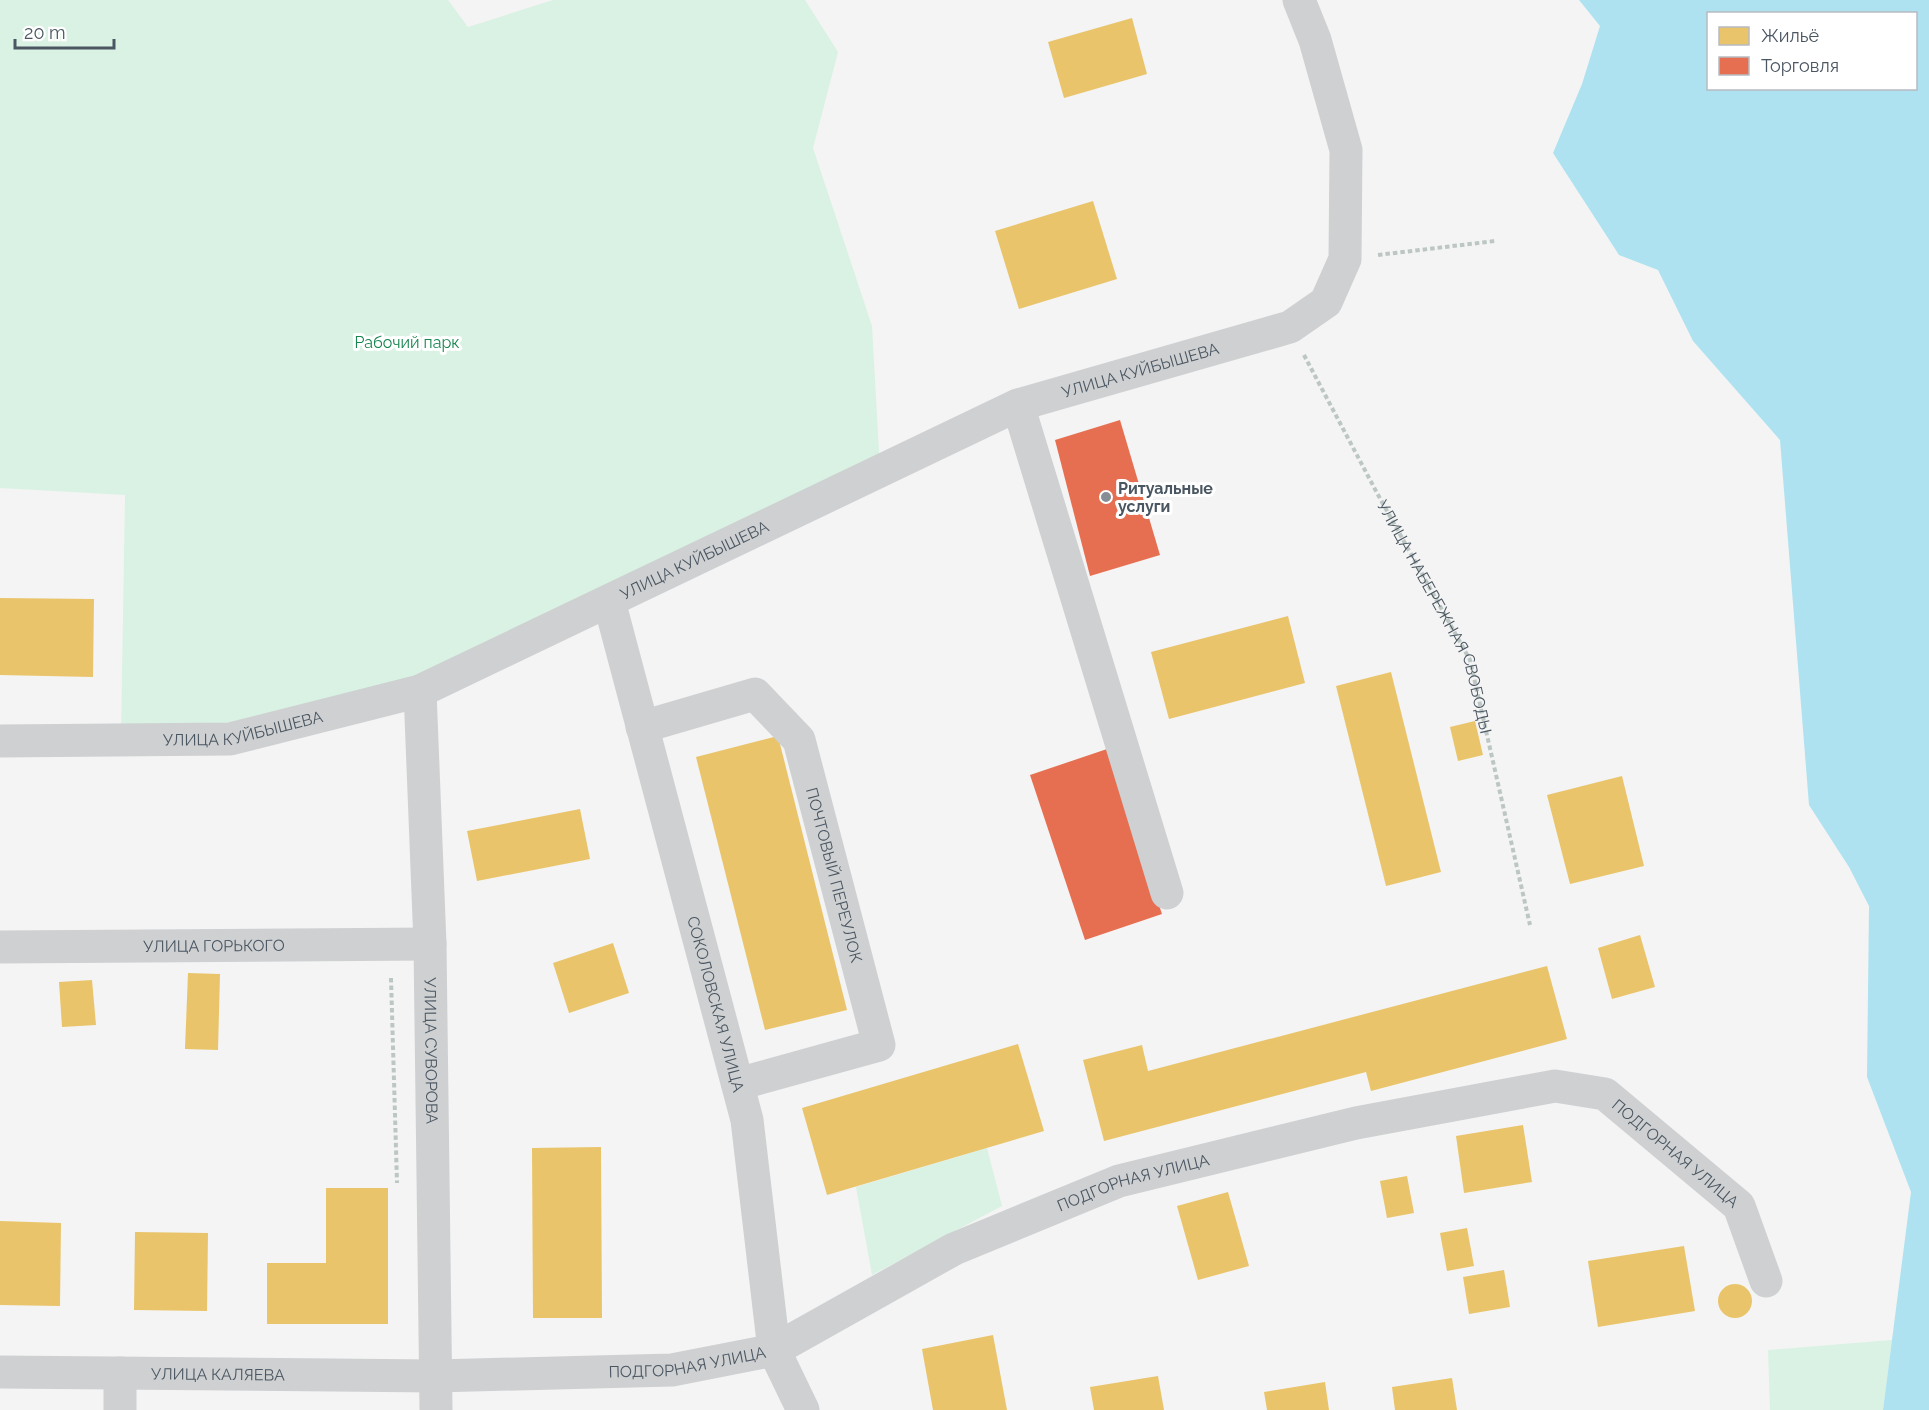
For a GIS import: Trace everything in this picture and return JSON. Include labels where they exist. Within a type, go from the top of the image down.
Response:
[{"type":"street","points":[[1299,0],[1315,40],[1346,150],[1345,259]]},
{"type":"street","name":"УЛИЦА КУЙБЫШЕВА","points":[[0,741],[230,739],[420,691],[1018,405],[1290,327],[1326,302],[1345,259]]},
{"type":"street","points":[[1018,405],[1167,893]]},
{"type":"street","name":"СОКОЛОВСКАЯ УЛИЦА","points":[[609,601],[747,1120],[774,1350],[803,1410]]},
{"type":"street","name":"УЛИЦА СУВОРОВА","points":[[420,691],[430,944],[436,1410]]},
{"type":"street","name":"ПОЧТОВЫЙ ПЕРЕУЛОК","points":[[642,727],[755,693],[799,740],[879,1045],[738,1084]]},
{"type":"street","name":"УЛИЦА ГОРЬКОГО","points":[[0,946],[430,944]]},
{"type":"street","name":"ПОДГОРНАЯ УЛИЦА","points":[[436,1376],[672,1370],[774,1350],[954,1249],[1119,1181],[1356,1123],[1555,1086],[1605,1094],[1739,1206],[1767,1281]]},
{"type":"street","name":"УЛИЦА КАЛЯЕВА","points":[[0,1372],[436,1376]]},
{"type":"street","points":[[120,1373],[120,1410]]},
{"type":"path","points":[[1345,259],[1495,241]]},
{"type":"path","name":"УЛИЦА НАБЕРЕЖНАЯ СВОБОДЫ","points":[[1290,327],[1377,493],[1470,660],[1530,925]]},
{"type":"path","points":[[390,944],[397,1189]]},
{"type":"green space","name":"Рабочий парк","points":[[0,0],[448,0],[468,27],[553,0],[805,0],[838,52],[813,148],[872,326],[880,470],[420,691],[121,740],[125,495],[0,488]]},
{"type":"green space","points":[[987,1148],[1002,1206],[872,1275],[856,1187]]},
{"type":"green space","points":[[1892,1340],[1883,1410],[1770,1410],[1768,1350]]},
{"type":"water","points":[[1579,0],[1929,0],[1929,1410],[1883,1410],[1911,1192],[1867,1077],[1869,906],[1849,867],[1809,805],[1780,440],[1693,341],[1658,270],[1619,255],[1553,153],[1582,84],[1600,26]]},
{"type":"building: Жильё","points":[[1132,18],[1147,74],[1064,98],[1048,42]]},
{"type":"building: Жильё","points":[[1093,201],[1117,279],[1019,309],[995,231]]},
{"type":"building: Жильё","points":[[0,598],[94,599],[93,677],[0,675]]},
{"type":"building: Жильё","points":[[1288,616],[1305,683],[1169,719],[1151,652]]},
{"type":"building: Жильё","points":[[1391,672],[1441,872],[1386,886],[1336,686]]},
{"type":"building: Жильё","points":[[1475,721],[1483,755],[1458,761],[1450,727]]},
{"type":"building: Жильё","points":[[778,736],[847,1010],[765,1030],[696,757]]},
{"type":"building: Жильё","points":[[1622,776],[1644,866],[1570,884],[1547,795]]},
{"type":"building: Жильё","points":[[580,809],[590,859],[477,881],[467,831]]},
{"type":"building: Жильё","points":[[1640,935],[1655,987],[1612,999],[1598,948]]},
{"type":"building: Жильё","points":[[613,943],[629,993],[569,1013],[553,963]]},
{"type":"building: Жильё","points":[[1547,966],[1567,1039],[1371,1091],[1366,1072],[1104,1141],[1083,1060],[1142,1045],[1148,1071]]},
{"type":"building: Жильё","points":[[188,973],[220,974],[218,1050],[185,1049]]},
{"type":"building: Жильё","points":[[92,980],[96,1025],[62,1027],[59,982]]},
{"type":"building: Жильё","points":[[1018,1044],[1044,1131],[827,1195],[802,1108]]},
{"type":"building: Жильё","points":[[1523,1125],[1532,1182],[1464,1193],[1456,1136]]},
{"type":"building: Жильё","points":[[601,1147],[602,1318],[533,1318],[532,1148]]},
{"type":"building: Жильё","points":[[1407,1176],[1414,1213],[1387,1218],[1380,1181]]},
{"type":"building: Жильё","points":[[326,1188],[388,1188],[388,1324],[267,1324],[267,1263],[326,1263]]},
{"type":"building: Жильё","points":[[1228,1192],[1249,1266],[1198,1280],[1177,1206]]},
{"type":"building: Жильё","points":[[0,1221],[61,1223],[60,1306],[0,1305]]},
{"type":"building: Жильё","points":[[1467,1228],[1474,1266],[1447,1271],[1440,1233]]},
{"type":"building: Жильё","points":[[135,1232],[208,1233],[207,1311],[134,1310]]},
{"type":"building: Жильё","points":[[1684,1246],[1695,1311],[1598,1327],[1588,1261]]},
{"type":"building: Жильё","points":[[1504,1270],[1510,1307],[1469,1314],[1463,1277]]},
{"type":"building: Жильё","points":[[1735,1284],[1747,1289],[1752,1301],[1747,1313],[1735,1318],[1723,1313],[1718,1301],[1723,1289]]},
{"type":"building: Жильё","points":[[993,1335],[1007,1410],[933,1410],[922,1349]]},
{"type":"building: Жильё","points":[[1158,1376],[1164,1410],[1094,1410],[1090,1387]]},
{"type":"building: Жильё","points":[[1452,1378],[1457,1410],[1395,1410],[1392,1387]]},
{"type":"building: Жильё","points":[[1325,1382],[1329,1410],[1267,1410],[1264,1392]]},
{"type":"building: Торговля","name":"Ритуальные услуги","points":[[1120,420],[1160,555],[1090,576],[1055,440]]},
{"type":"building: Торговля","points":[[1107,749],[1162,914],[1085,940],[1030,775]]},
{"type":"place","name":"Ритуальные услуги","points":[[1106,497]]}]
